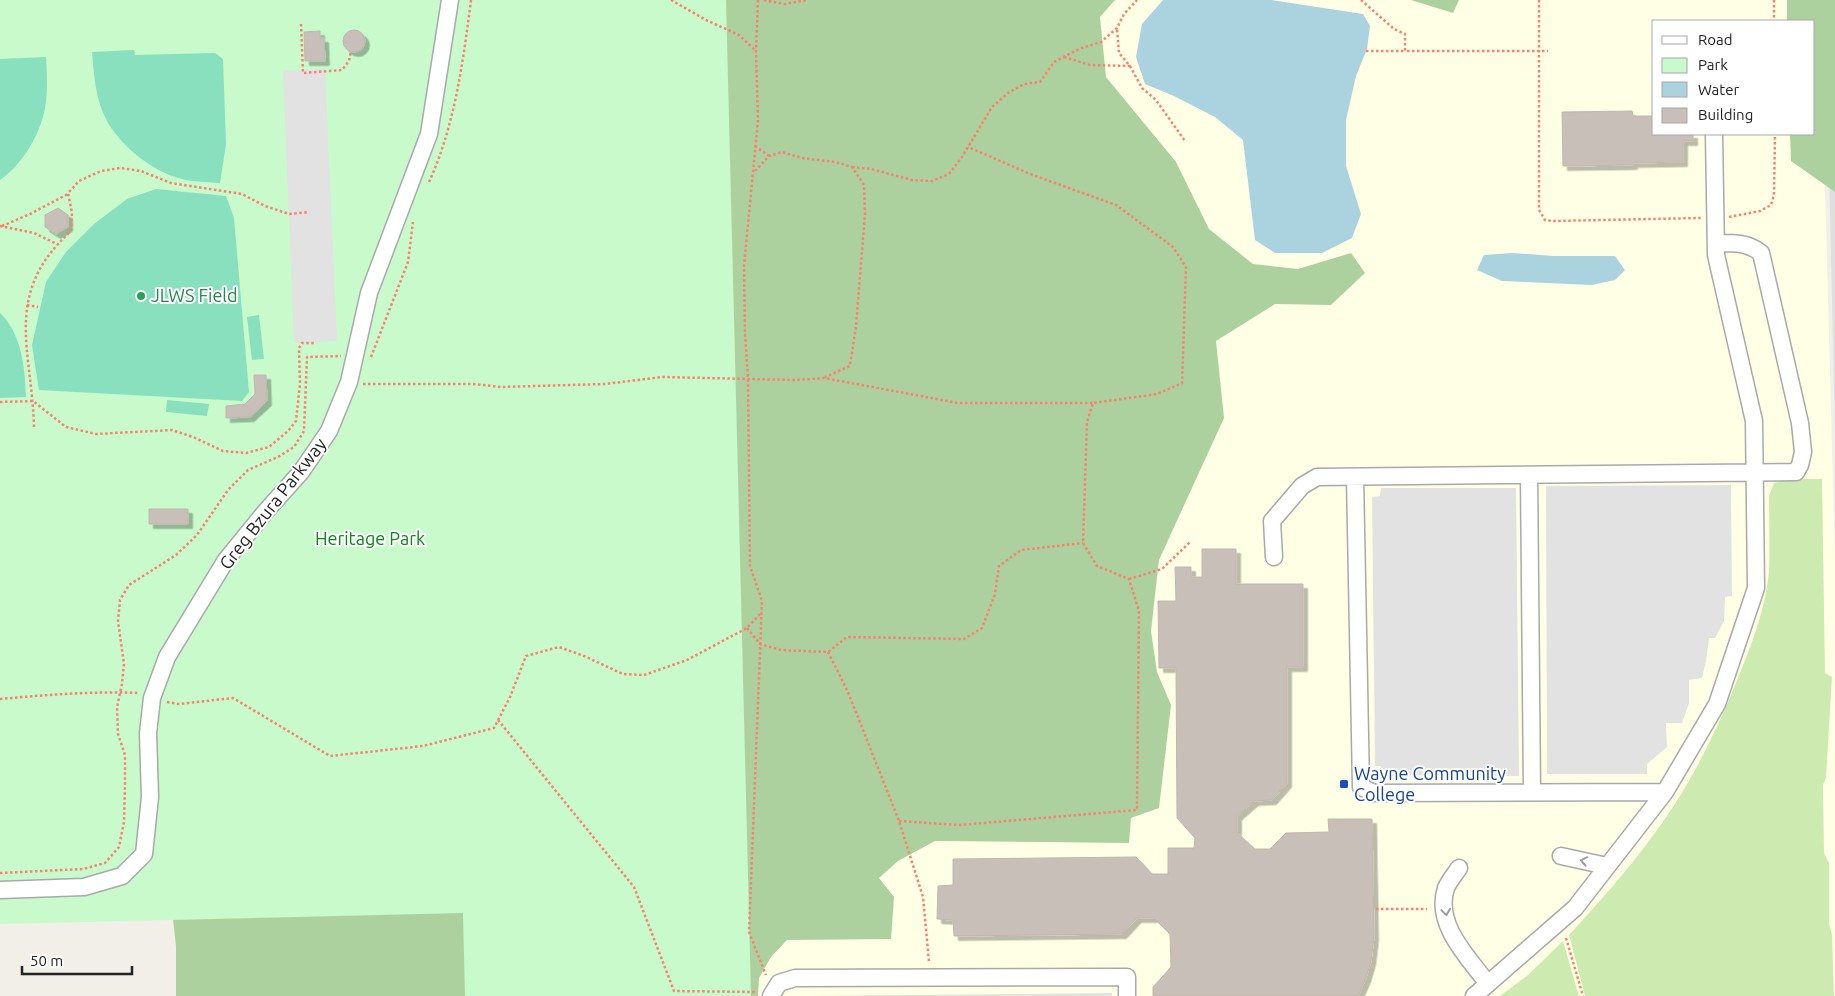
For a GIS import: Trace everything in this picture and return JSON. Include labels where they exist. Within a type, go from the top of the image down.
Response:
[{"type":"street","name":"Greg Bzura Parkway","points":[[0,890],[84,887],[122,876],[144,854],[150,797],[148,733],[152,698],[167,657],[226,560],[266,511],[302,472],[329,431],[349,382],[369,293],[429,134],[450,0]]},
{"type":"street","points":[[1474,996],[1575,908],[1665,792],[1717,704],[1756,588],[1754,421],[1716,255],[1714,135]]},
{"type":"street","points":[[1274,557],[1272,521],[1302,486],[1316,477],[1796,472],[1803,452],[1800,423],[1761,254],[1754,247],[1740,244],[1716,243]]},
{"type":"street","points":[[1529,475],[1532,792]]},
{"type":"street","points":[[1355,477],[1361,787],[1374,793],[1665,792]]},
{"type":"street","points":[[1561,856],[1607,866]]},
{"type":"street","points":[[1459,868],[1446,887],[1444,912],[1455,941],[1488,984]]},
{"type":"street","points":[[772,994],[779,983],[795,978],[1127,977],[1128,996]]},
{"type":"path","points":[[428,185],[440,156],[453,112],[464,54],[471,0]]},
{"type":"path","points":[[671,0],[706,20],[739,35],[756,51]]},
{"type":"path","points":[[498,720],[634,887],[674,991],[772,994],[749,932],[762,600],[750,566],[748,378],[744,266],[758,120],[756,51],[758,0]]},
{"type":"path","points":[[764,0],[784,4],[808,0]]},
{"type":"path","points":[[754,172],[769,156],[782,152],[802,158],[871,169],[912,180],[932,181],[950,174],[992,107],[1008,93],[1024,84],[1040,82],[1054,62],[1079,49],[1101,42],[1117,28],[1124,14],[1137,0]]},
{"type":"path","points":[[1361,0],[1368,4],[1394,29],[1404,34],[1405,51]]},
{"type":"path","points":[[1539,0],[1538,210],[1544,220],[1715,218],[1760,212],[1770,205],[1774,195],[1775,135]]},
{"type":"path","points":[[1774,0],[1774,20]]},
{"type":"path","points":[[301,24],[303,73],[342,70],[349,62],[351,51]]},
{"type":"path","points":[[1117,28],[1119,52],[1130,66],[1142,88],[1156,100],[1185,141]]},
{"type":"path","points":[[1366,51],[1548,51]]},
{"type":"path","points":[[1064,57],[1090,65],[1130,66]]},
{"type":"path","points":[[755,146],[769,156]]},
{"type":"path","points":[[349,382],[370,384],[473,384],[501,387],[605,384],[662,377],[795,380],[824,378],[958,403],[1093,403],[1157,394],[1182,383],[1186,267],[1173,247],[1116,205],[1030,174],[968,147]]},
{"type":"path","points":[[824,378],[850,366],[856,326],[864,214],[864,185],[852,167]]},
{"type":"path","points":[[1,226],[30,214],[68,194],[78,181],[101,171],[120,168],[141,171],[171,182],[242,194],[265,206],[289,214],[309,212]]},
{"type":"path","points":[[34,428],[33,401],[25,334],[27,305],[32,284],[57,244],[71,231],[72,213],[68,194]]},
{"type":"path","points":[[300,357],[336,356],[365,362],[373,355],[408,262],[413,221]]},
{"type":"path","points":[[1,226],[34,233],[57,244]]},
{"type":"path","points":[[27,305],[38,307]]},
{"type":"path","points":[[0,402],[33,401],[66,426],[96,434],[172,430],[222,451],[246,452],[269,447],[288,431],[296,421],[299,408],[299,348],[302,343],[314,343]]},
{"type":"path","points":[[0,873],[83,869],[105,863],[119,847],[124,822],[125,784],[125,755],[118,734],[117,707],[124,664],[118,621],[120,600],[130,585],[176,555],[197,535],[228,490],[248,470],[278,457],[294,447],[304,431],[307,356]]},
{"type":"path","points":[[1093,403],[1088,422],[1083,543],[1097,566],[1129,579],[1162,569],[1190,542]]},
{"type":"path","points":[[299,408],[306,408]]},
{"type":"path","points":[[747,628],[760,644],[781,650],[828,652],[847,638],[964,639],[982,628],[995,594],[999,566],[1021,550],[1083,543]]},
{"type":"path","points":[[899,821],[959,825],[1137,810],[1139,611],[1129,579]]},
{"type":"path","points":[[0,699],[54,694],[120,692],[138,693],[179,704],[233,698],[330,756],[423,746],[494,728],[510,697],[526,656],[559,647],[623,674],[644,675],[687,660],[747,628],[762,612]]},
{"type":"path","points":[[828,652],[848,692],[899,821],[923,897],[931,978]]},
{"type":"path","points":[[1376,909],[1427,909]]},
{"type":"path","points":[[1566,938],[1583,996]]},
{"type":"shaded area","points":[[726,0],[1820,0],[1835,560],[1835,996],[751,996]]},
{"type":"shaded area","points":[[325,69],[337,341],[294,343],[283,71]]},
{"type":"shaded area","points":[[1827,77],[1835,77],[1835,434]]},
{"type":"shaded area","points":[[1731,485],[1732,596],[1725,597],[1724,621],[1715,638],[1709,638],[1702,678],[1689,680],[1689,703],[1682,723],[1666,723],[1667,747],[1647,764],[1647,774],[1547,774],[1546,486]]},
{"type":"shaded area","points":[[1381,488],[1516,488],[1519,776],[1380,775],[1381,766],[1375,766],[1372,497],[1380,496]]},
{"type":"shaded area","points":[[1112,993],[1112,996],[801,996]]},
{"type":"green space","name":"Heritage Park","points":[[0,0],[726,0],[751,996],[465,996],[463,913],[0,924]]},
{"type":"green space","points":[[531,0],[1115,0],[1100,17],[1106,77],[1176,162],[1209,229],[1253,264],[1298,269],[1351,253],[1365,273],[1331,305],[1275,304],[1216,341],[1224,418],[1159,560],[1151,631],[1157,672],[1171,705],[1159,808],[1131,818],[1129,843],[935,841],[898,861],[879,878],[894,897],[891,939],[787,940],[771,957],[759,978],[758,996],[176,996],[176,946],[167,864]]},
{"type":"green space","points":[[1411,0],[1459,0],[1453,13]]},
{"type":"green space","points":[[1787,0],[1835,0],[1835,192],[1791,161],[1790,135],[1815,135],[1815,20],[1787,20]]},
{"type":"green space","points":[[134,50],[135,55],[215,53],[223,59],[226,144],[220,183],[187,180],[160,170],[128,148],[112,129],[102,111],[97,94],[92,52]]},
{"type":"green space","points":[[46,57],[46,102],[39,129],[23,158],[0,180],[0,59]]},
{"type":"green space","name":"JLWS Field","points":[[156,189],[226,196],[234,218],[249,392],[242,401],[39,390],[32,345],[46,282],[66,252],[94,224],[127,199]]},
{"type":"green space","points":[[0,313],[7,321],[18,341],[25,375],[26,397],[0,398]]},
{"type":"green space","points":[[259,315],[264,359],[252,360],[247,317]]},
{"type":"green space","points":[[167,400],[209,404],[207,416],[166,412]]},
{"type":"green space","points":[[1789,479],[1822,479],[1825,673],[1832,677],[1826,778],[1823,785],[1824,853],[1829,863],[1829,923],[1832,935],[1834,996],[1585,996],[1569,935],[1653,836],[1682,793],[1713,734],[1750,648],[1765,597],[1769,571],[1769,496],[1774,483]]},
{"type":"green space","points":[[1563,941],[1579,996],[1500,996],[1528,975]]},
{"type":"water","points":[[1163,0],[1271,0],[1363,14],[1370,26],[1367,49],[1356,76],[1346,120],[1346,166],[1361,214],[1352,238],[1322,253],[1275,253],[1255,240],[1243,140],[1215,117],[1174,96],[1145,84],[1136,57],[1142,24]]},
{"type":"water","points":[[1512,253],[1554,256],[1615,256],[1625,270],[1615,280],[1592,285],[1502,281],[1477,270],[1484,255]]},
{"type":"building","points":[[354,30],[362,33],[365,41],[362,49],[354,52],[346,49],[343,41],[346,33]]},
{"type":"building","points":[[320,31],[320,38],[324,38],[325,61],[305,61],[304,32]]},
{"type":"building","points":[[1632,111],[1633,116],[1652,116],[1652,135],[1693,135],[1693,141],[1683,141],[1683,162],[1563,166],[1562,112]]},
{"type":"building","points":[[58,208],[68,215],[68,227],[56,234],[45,227],[45,215]]},
{"type":"building","points":[[254,375],[266,375],[267,401],[250,417],[226,418],[226,406],[245,404],[255,394]]},
{"type":"building","points":[[149,509],[188,509],[188,524],[149,524]]},
{"type":"building","points":[[1202,549],[1236,549],[1236,584],[1303,584],[1303,667],[1287,667],[1287,783],[1272,800],[1254,801],[1237,816],[1237,833],[1255,849],[1270,849],[1286,833],[1329,832],[1328,819],[1372,819],[1374,937],[1371,961],[1358,996],[1153,996],[1153,987],[1171,967],[1170,934],[1154,918],[1137,918],[1122,934],[954,936],[953,920],[937,919],[938,886],[953,885],[953,859],[1136,857],[1152,874],[1168,874],[1168,848],[1194,848],[1195,838],[1177,818],[1176,668],[1159,668],[1158,601],[1176,601],[1175,567],[1191,567],[1191,577],[1202,577]]},
{"type":"place","name":"JLWS Field","points":[[141,296]]},
{"type":"place","name":"Wayne Community College","points":[[1344,784]]}]
